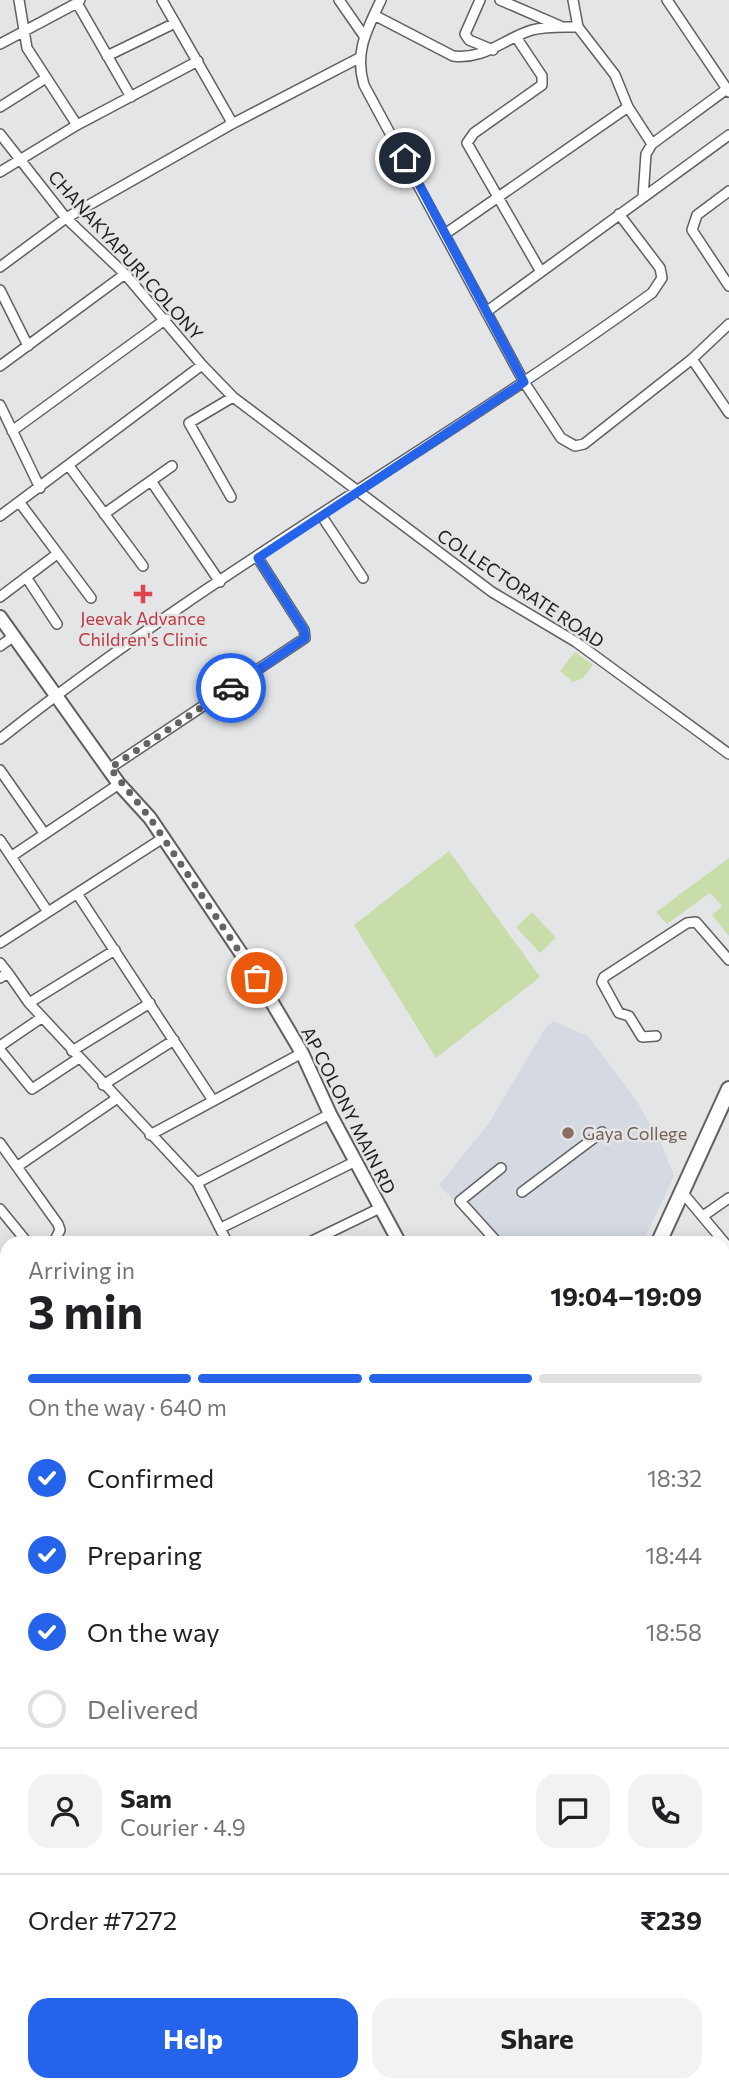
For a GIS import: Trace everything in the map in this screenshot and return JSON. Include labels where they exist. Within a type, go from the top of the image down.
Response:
[{"type":"main road","points":[[662,1236],[725,1110],[729,1089]]},
{"type":"street","points":[[19,0],[27,48],[76,125]]},
{"type":"street","points":[[162,0],[230,119],[230,125]]},
{"type":"street","points":[[338,0],[364,36]]},
{"type":"street","points":[[382,0],[364,36],[359,58],[365,85],[524,382],[561,438],[575,446],[593,438],[692,359],[729,324]]},
{"type":"street","points":[[480,0],[466,34],[469,40],[493,50]]},
{"type":"street","points":[[500,0],[562,27]]},
{"type":"street","points":[[527,12],[532,0]]},
{"type":"street","points":[[573,0],[578,27],[615,75],[628,107],[652,144]]},
{"type":"street","points":[[643,197],[646,154],[652,144],[728,91],[667,0]]},
{"type":"street","points":[[0,44],[79,1],[131,97]]},
{"type":"street","points":[[374,15],[453,56],[467,58],[493,50],[531,31],[578,27]]},
{"type":"street","points":[[107,56],[175,23]]},
{"type":"street","points":[[516,37],[542,76],[542,85],[467,140],[468,148],[541,272]]},
{"type":"street","points":[[0,267],[66,218],[230,125],[359,58]]},
{"type":"street","points":[[0,172],[76,125],[198,61]]},
{"type":"street","points":[[0,107],[46,78]]},
{"type":"street","points":[[445,234],[628,107]]},
{"type":"street","name":"CHANAKYAPURI COLONY","points":[[0,134],[66,218],[125,274],[166,319],[202,365]]},
{"type":"street","points":[[486,312],[729,135]]},
{"type":"street","points":[[729,191],[697,215],[692,230],[729,286]]},
{"type":"street","points":[[0,739],[55,695],[356,491],[524,382],[659,285],[662,278],[660,268],[620,214]]},
{"type":"street","points":[[0,366],[125,274]]},
{"type":"street","points":[[0,290],[28,346]]},
{"type":"street","points":[[12,431],[166,319]]},
{"type":"street","points":[[692,359],[729,413]]},
{"type":"street","points":[[0,516],[202,365]]},
{"type":"street","name":"COLLECTORATE ROAD","points":[[202,365],[233,397],[492,592],[576,642],[729,754]]},
{"type":"street","points":[[231,497],[189,423],[233,397]]},
{"type":"street","points":[[0,405],[40,488]]},
{"type":"street","points":[[69,466],[143,566]]},
{"type":"street","points":[[104,514],[172,466]]},
{"type":"street","points":[[151,481],[220,582]]},
{"type":"street","points":[[20,503],[91,598]]},
{"type":"street","points":[[321,515],[363,578]]},
{"type":"street","points":[[0,597],[57,554]]},
{"type":"street","points":[[110,768],[305,638],[304,630],[258,558]]},
{"type":"street","points":[[26,576],[57,624]]},
{"type":"street","name":"AP COLONY MAIN RD","points":[[0,617],[119,784],[150,818],[257,978],[302,1053],[330,1114],[396,1236]]},
{"type":"street","points":[[0,646],[14,636]]},
{"type":"street","points":[[0,770],[44,833]]},
{"type":"street","points":[[12,856],[119,784]]},
{"type":"street","points":[[0,943],[163,838]]},
{"type":"street","points":[[0,840],[48,912]]},
{"type":"street","points":[[78,895],[212,1099]]},
{"type":"street","points":[[656,1036],[642,1037],[629,1016],[619,1013],[602,982],[604,977],[687,923],[696,922],[729,960]]},
{"type":"street","points":[[29,1003],[115,950]]},
{"type":"street","points":[[0,963],[4,976],[41,1018],[197,1183],[224,1236]]},
{"type":"street","points":[[41,1018],[0,1048],[32,1089],[76,1054],[150,1003]]},
{"type":"street","points":[[103,1085],[174,1040]]},
{"type":"street","points":[[150,1135],[212,1099],[302,1053]]},
{"type":"street","points":[[18,1166],[116,1099]]},
{"type":"street","points":[[197,1183],[330,1114]]},
{"type":"street","points":[[522,1192],[602,1132]]},
{"type":"street","points":[[0,1143],[58,1224],[60,1230],[57,1236]]},
{"type":"street","points":[[221,1228],[356,1161]]},
{"type":"street","points":[[492,1236],[460,1201],[501,1168]]},
{"type":"street","points":[[682,1192],[718,1236]]},
{"type":"street","points":[[702,1216],[729,1198]]},
{"type":"street","points":[[322,1236],[380,1208]]},
{"type":"street","points":[[0,1209],[22,1236]]},
{"type":"shaded area","name":"Gaya College","points":[[554,1021],[589,1037],[636,1100],[661,1143],[674,1176],[646,1236],[487,1236],[439,1185],[489,1123],[546,1027]]},
{"type":"green space","points":[[575,652],[593,665],[583,678],[573,682],[560,671]]},
{"type":"green space","points":[[449,851],[540,977],[436,1058],[354,925]]},
{"type":"green space","points":[[729,858],[729,936],[712,915],[722,906],[710,893],[667,924],[656,912]]},
{"type":"green space","points":[[532,912],[556,938],[540,953],[516,927]]},
{"type":"way so far","points":[[231,688],[110,768],[119,784],[150,818],[257,978]]},
{"type":"place","name":"Jeevak Advance Children's Clinic","points":[[143,594]]},
{"type":"place","name":"Gaya College","points":[[568,1133]]},
{"type":"route","points":[[231,688],[305,638],[304,630],[258,558],[524,382],[405,158]]}]
